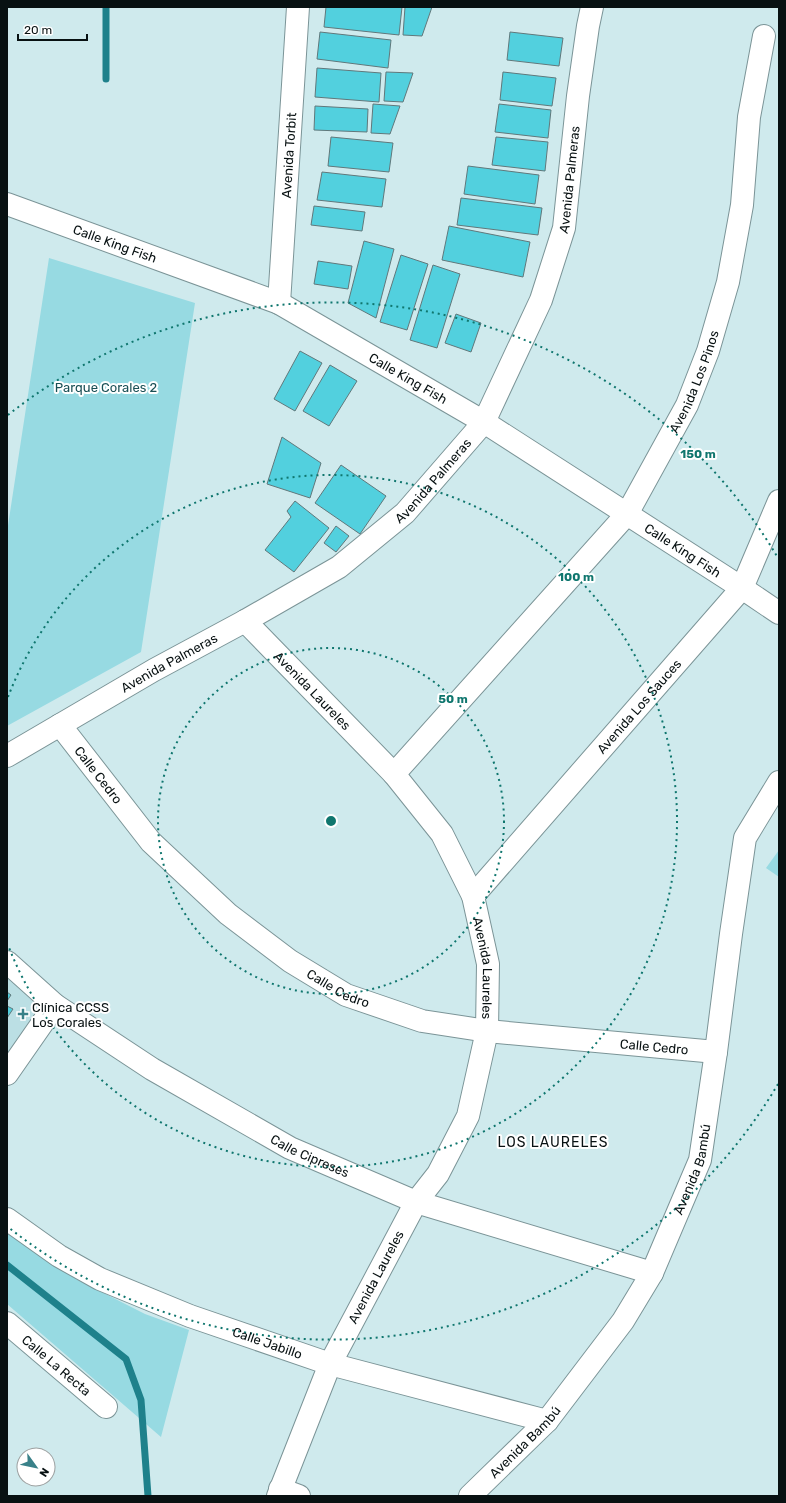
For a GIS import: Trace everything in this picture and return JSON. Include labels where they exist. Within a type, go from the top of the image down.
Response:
[{"type":"street","name":"Avenida Torbit","points":[[279,303],[298,7]]},
{"type":"street","name":"Avenida Palmeras","points":[[7,756],[154,670],[245,621],[339,567],[405,513],[484,422],[541,300],[564,228],[578,96],[592,7]]},
{"type":"street","name":"Avenida Los Pinos","points":[[394,774],[627,514],[687,405],[711,344],[728,282],[742,205],[749,117],[764,36]]},
{"type":"street","name":"Calle King Fish","points":[[7,204],[279,303],[484,422],[779,613]]},
{"type":"street","name":"Avenida Los Sauces","points":[[473,896],[742,588],[779,502]]},
{"type":"street","name":"Avenida Laureles","points":[[245,621],[394,774],[442,834],[473,896],[488,964],[487,1031],[468,1116],[438,1174],[416,1202],[330,1364],[286,1494]]},
{"type":"street","name":"Calle Cedro","points":[[60,725],[151,842],[228,914],[290,961],[346,995],[422,1021],[487,1031],[716,1052]]},
{"type":"street","name":"Avenida Bambú","points":[[470,1496],[547,1422],[623,1321],[652,1273],[700,1160],[731,934],[746,838],[779,782]]},
{"type":"street","name":"Calle Cipreses","points":[[7,962],[55,1005],[152,1069],[290,1148],[416,1202],[652,1273]]},
{"type":"street","points":[[7,1074],[55,1005]]},
{"type":"street","name":"Calle Jabillo","points":[[7,1219],[59,1256],[100,1279],[190,1316],[330,1364],[547,1422]]},
{"type":"street","name":"Calle La Recta","points":[[7,1323],[106,1407]]},
{"type":"shaded area","name":"Clínica CCSS Los Corales","points":[[7,976],[41,1005],[7,1055],[7,1018],[13,1009],[7,1006],[7,1001],[11,995],[7,992]]},
{"type":"green space","name":"Parque Corales 2","points":[[49,258],[195,303],[141,652],[7,726],[7,532]]},
{"type":"green space","points":[[779,850],[779,877],[766,868]]},
{"type":"green space","points":[[7,1232],[76,1279],[145,1314],[189,1330],[161,1437],[7,1304]]},
{"type":"building","points":[[326,7],[402,7],[399,35],[324,27]]},
{"type":"building","points":[[405,7],[432,7],[422,36],[403,35]]},
{"type":"building","points":[[320,32],[391,40],[388,68],[317,59]]},
{"type":"building","points":[[510,32],[563,38],[559,66],[507,60]]},
{"type":"building","points":[[317,68],[381,73],[379,102],[315,97]]},
{"type":"building","points":[[386,72],[413,73],[403,102],[384,101]]},
{"type":"building","points":[[503,72],[556,78],[552,106],[500,100]]},
{"type":"building","points":[[373,104],[400,106],[390,134],[371,133]]},
{"type":"building","points":[[499,104],[551,110],[548,138],[495,132]]},
{"type":"building","points":[[315,106],[368,109],[367,132],[314,130]]},
{"type":"building","points":[[331,137],[393,143],[389,172],[328,166]]},
{"type":"building","points":[[496,137],[548,142],[545,171],[492,165]]},
{"type":"building","points":[[468,166],[539,175],[535,204],[464,194]]},
{"type":"building","points":[[322,172],[386,179],[382,207],[317,200]]},
{"type":"building","points":[[461,198],[542,208],[538,235],[457,225]]},
{"type":"building","points":[[314,206],[365,212],[362,231],[311,225]]},
{"type":"building","points":[[449,226],[530,242],[523,277],[442,260]]},
{"type":"building","points":[[364,241],[394,249],[376,318],[348,303]]},
{"type":"building","points":[[401,255],[428,264],[407,330],[380,322]]},
{"type":"building","points":[[318,261],[352,266],[348,289],[314,284]]},
{"type":"building","points":[[433,265],[460,274],[437,348],[410,340]]},
{"type":"building","points":[[456,314],[481,323],[471,352],[445,343]]},
{"type":"building","points":[[300,351],[322,363],[295,411],[274,399]]},
{"type":"building","points":[[330,365],[357,381],[329,426],[303,411]]},
{"type":"building","points":[[282,437],[321,463],[310,498],[267,484]]},
{"type":"building","points":[[341,465],[386,496],[360,534],[315,503]]},
{"type":"building","points":[[295,501],[329,528],[294,572],[265,550],[291,517],[287,511]]},
{"type":"building","points":[[336,526],[349,536],[336,552],[324,543]]},
{"type":"building","points":[[7,992],[11,995],[7,1001]]},
{"type":"building","points":[[7,1006],[13,1009],[7,1018]]},
{"type":"waterway","points":[[106,7],[106,79]]},
{"type":"waterway","points":[[7,1265],[126,1359],[141,1400],[148,1496]]},
{"type":"place","name":"Clínica CCSS Los Corales","points":[[23,1014]]},
{"type":"district","name":"LOS LAURELES","points":[[553,1142]]}]
